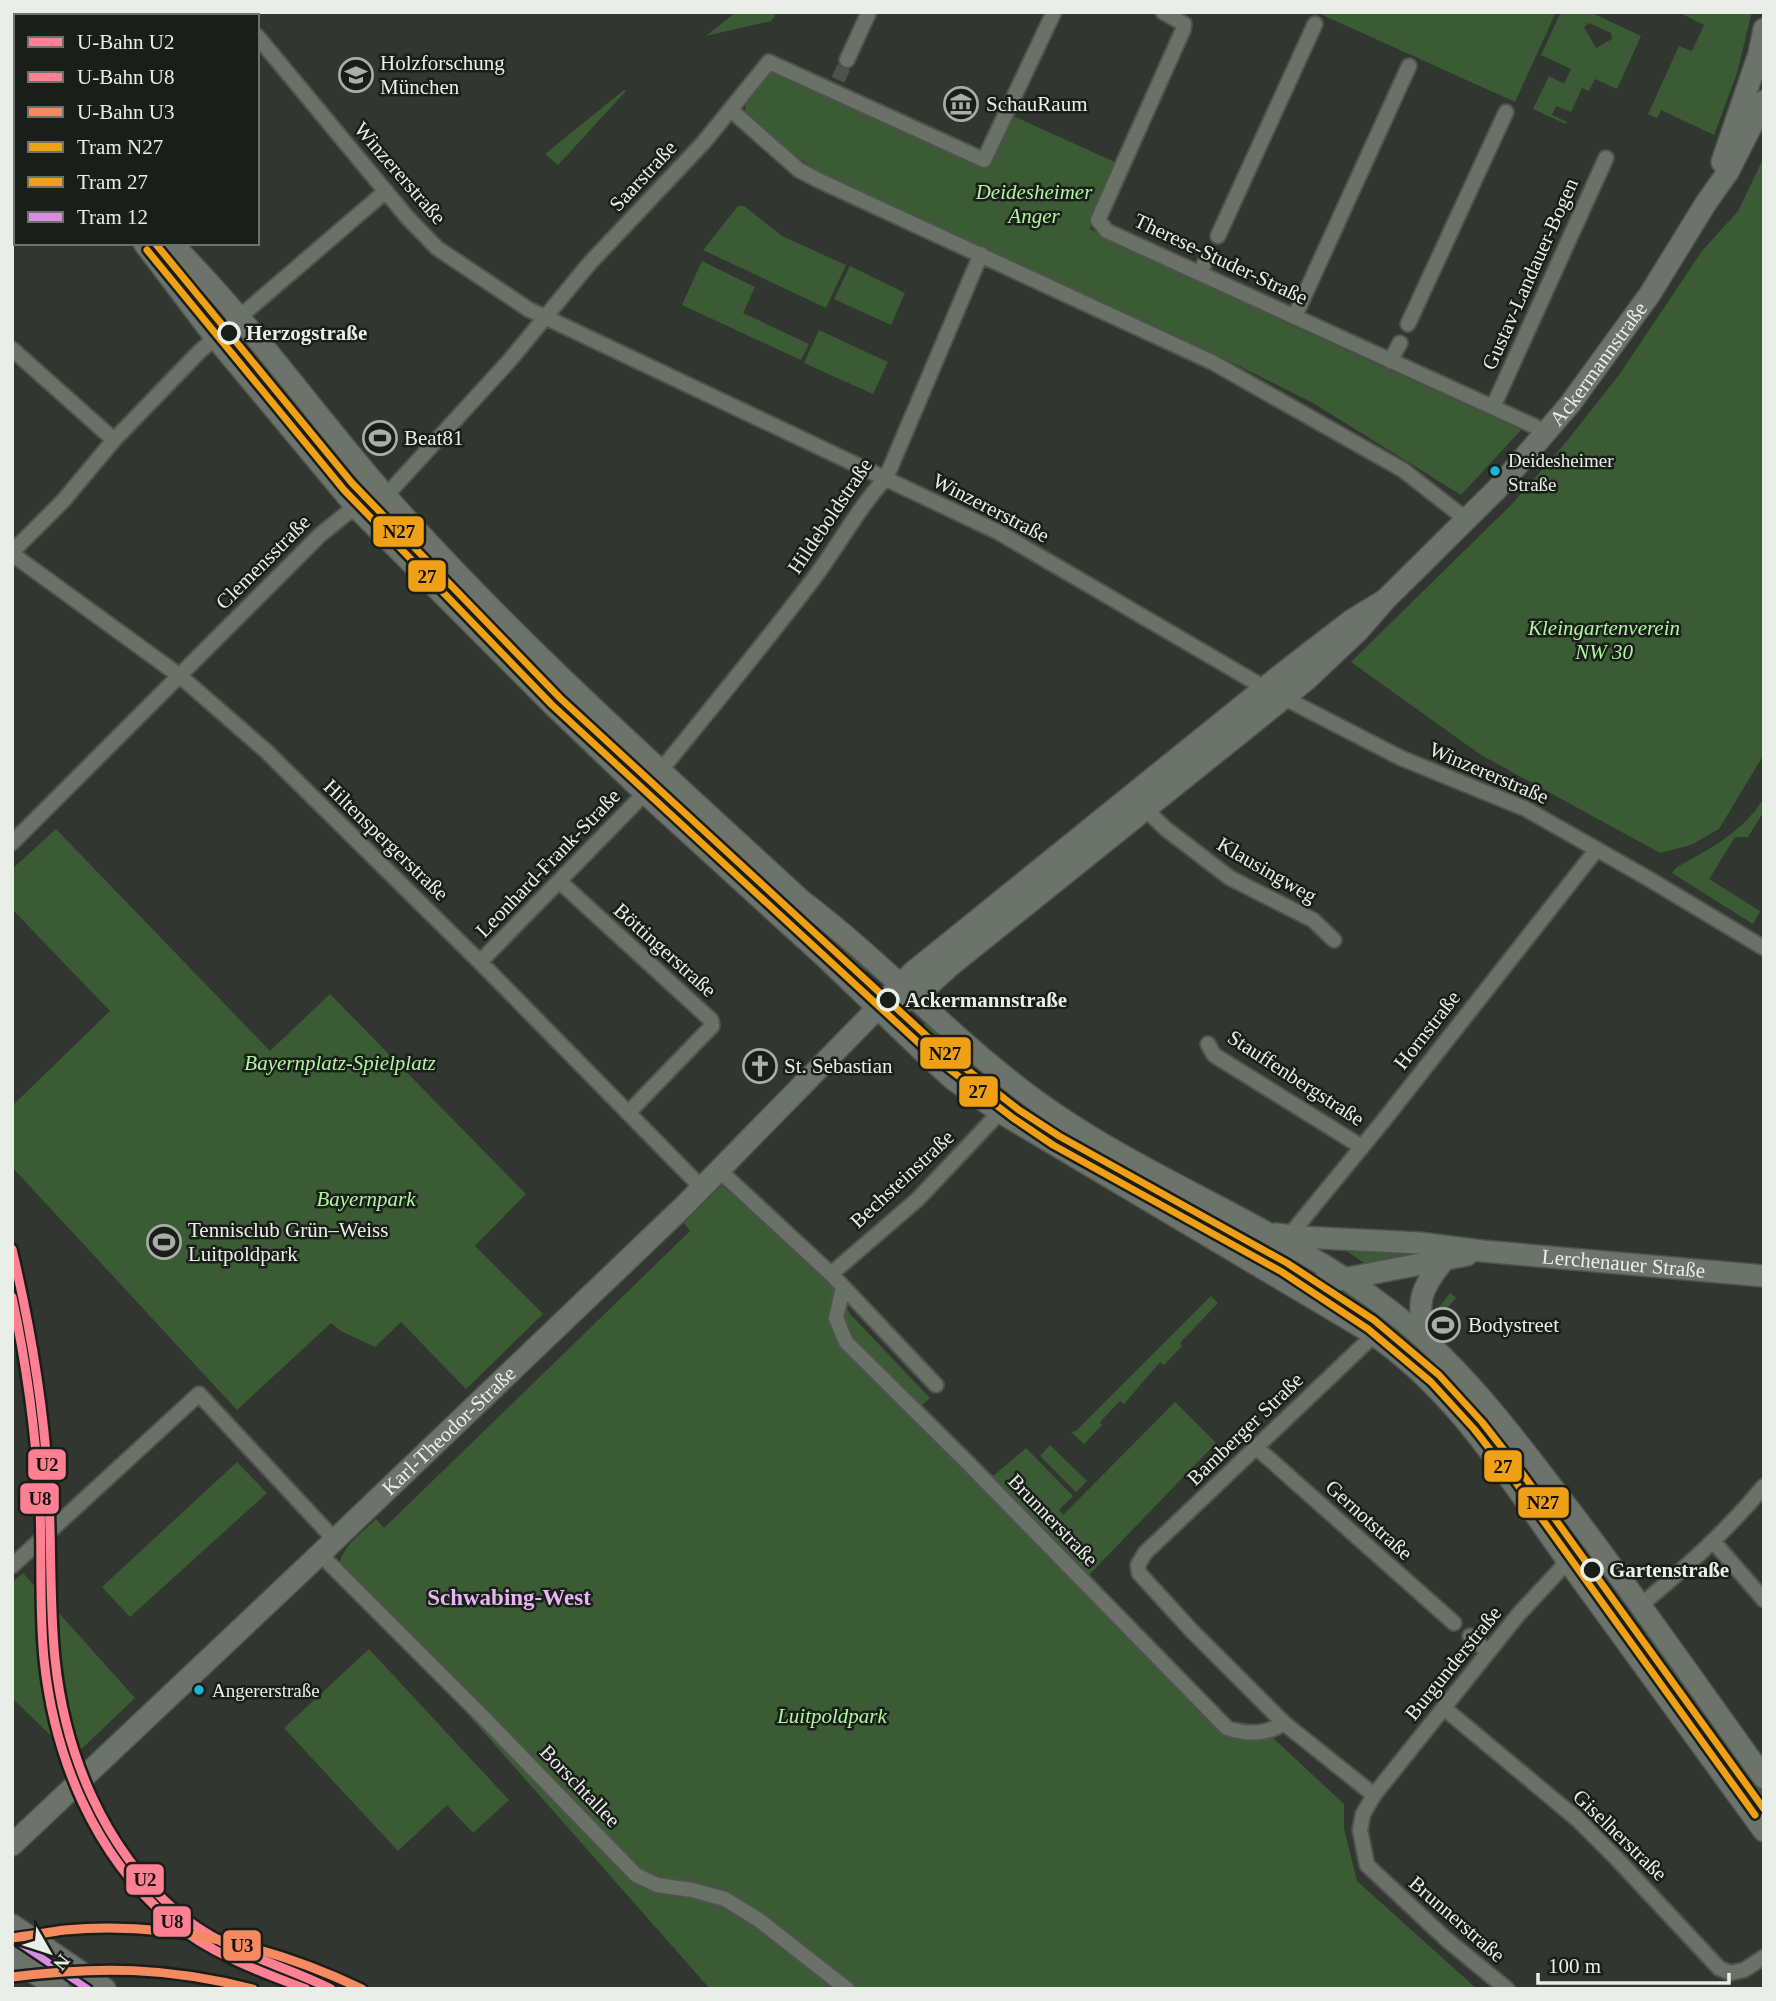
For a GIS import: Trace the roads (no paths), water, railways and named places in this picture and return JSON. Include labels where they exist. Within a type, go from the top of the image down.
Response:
[{"type":"main road","name":"Ackermannstraße","points":[[1706,203],[1752,75],[1764,29]]},
{"type":"main road","name":"Ackermannstraße","points":[[878,1008],[950,966],[1285,698],[1359,630],[1385,600],[1467,520],[1547,432],[1650,294],[1728,172],[1764,101]]},
{"type":"main road","points":[[146,245],[215,337],[357,508],[554,706],[954,1080],[1000,1112],[1374,1335],[1423,1375],[1479,1435],[1764,1830]]},
{"type":"main road","points":[[174,245],[238,317],[385,495],[548,665],[802,901],[835,926],[996,1069],[1058,1116],[1113,1151],[1347,1280],[1373,1297],[1425,1339],[1501,1421],[1641,1605],[1764,1778]]},
{"type":"main road","name":"Ackermannstraße","points":[[907,991],[920,965],[1265,688],[1352,620],[1385,600]]},
{"type":"main road","name":"Karl-Theodor-Straße","points":[[12,1845],[720,1171],[878,1008]]},
{"type":"main road","name":"Lerchenauer Straße","points":[[1262,1232],[1289,1236],[1419,1243],[1764,1276]]},
{"type":"main road","name":"Lerchenauer Straße","points":[[1297,1288],[1482,1251]]},
{"type":"main road","points":[[1425,1339],[1420,1318],[1420,1300],[1426,1284],[1445,1259]]},
{"type":"main road","points":[[12,1925],[105,1989]]},
{"type":"main road","points":[[12,1958],[60,1989]]},
{"type":"street","points":[[846,60],[869,12]]},
{"type":"street","name":"Saarstraße","points":[[545,317],[589,264],[731,110],[769,62],[835,85],[984,160],[1054,12]]},
{"type":"street","name":"Therese-Studer-Straße","points":[[1163,12],[1184,24],[1183,30],[1098,220],[1107,231],[1547,432]]},
{"type":"street","points":[[1218,236],[1315,24]]},
{"type":"street","name":"Winzererstraße","points":[[259,38],[407,218],[437,248],[528,309],[998,532],[1265,688],[1401,758],[1526,809],[1764,948]]},
{"type":"street","points":[[1295,316],[1409,66]]},
{"type":"street","points":[[731,110],[799,170],[1212,362],[1402,470],[1467,520]]},
{"type":"street","points":[[1408,324],[1506,112]]},
{"type":"street","name":"Gustav-Landauer-Bogen","points":[[1493,407],[1605,158]]},
{"type":"street","points":[[12,553],[63,501],[114,440],[215,337],[386,191]]},
{"type":"street","name":"Hildeboldstraße","points":[[661,770],[768,640],[838,546],[870,495],[886,478],[981,254]]},
{"type":"street","points":[[1200,272],[1209,255]]},
{"type":"street","name":"Clemensstraße","points":[[13,841],[320,535],[346,514],[385,495],[510,360],[545,317]]},
{"type":"street","points":[[1390,361],[1400,343]]},
{"type":"street","points":[[12,349],[114,440]]},
{"type":"street","name":"Hiltenspergerstraße","points":[[12,553],[180,676],[266,751],[480,962],[702,1188]]},
{"type":"street","name":"Leonhard-Frank-Straße","points":[[480,962],[645,793]]},
{"type":"street","name":"Klausingweg","points":[[1146,810],[1166,829],[1230,878],[1313,920],[1334,940]]},
{"type":"street","name":"Hornstraße","points":[[1289,1236],[1597,849]]},
{"type":"street","name":"Böttingerstraße","points":[[559,881],[711,1020],[712,1026],[628,1113]]},
{"type":"street","name":"Stauffenbergstraße","points":[[1208,1044],[1214,1055],[1362,1147]]},
{"type":"street","name":"Bechsteinstraße","points":[[831,1275],[918,1199],[1000,1112]]},
{"type":"street","points":[[720,1171],[831,1275],[936,1385]]},
{"type":"street","name":"Brunnerstraße","points":[[843,1287],[836,1318],[846,1342],[1227,1728],[1241,1733],[1274,1730],[1284,1723]]},
{"type":"street","name":"Bamberger Straße","points":[[1284,1723],[1142,1579],[1138,1565],[1145,1553],[1374,1335]]},
{"type":"street","points":[[12,1566],[199,1394],[328,1547]]},
{"type":"street","name":"Gernotstraße","points":[[1256,1448],[1454,1623]]},
{"type":"street","points":[[1641,1605],[1691,1563],[1764,1486]]},
{"type":"street","points":[[1713,1541],[1764,1600]]},
{"type":"street","name":"Borschtallee","points":[[328,1547],[491,1725],[636,1875],[657,1885],[692,1890],[725,1899],[759,1920],[847,1989]]},
{"type":"street","name":"Burgunderstraße","points":[[1374,1795],[1518,1615],[1568,1561]]},
{"type":"street","points":[[1470,1636],[1488,1653]]},
{"type":"street","name":"Giselherstraße","points":[[1445,1709],[1577,1819],[1719,1968],[1730,1973],[1744,1970],[1764,1957]]},
{"type":"street","points":[[1284,1723],[1374,1795]]},
{"type":"street","name":"Brunnerstraße","points":[[1374,1795],[1363,1814],[1360,1830],[1367,1865],[1446,1939],[1507,1989]]},
{"type":"tunnel","points":[[838,80],[847,60]]},
{"type":"metro line","name":"U2","points":[[12,1249],[30,1335],[43,1421],[49,1502],[53,1636],[60,1694],[78,1764],[92,1797],[108,1828],[150,1886],[193,1925],[231,1946],[331,1989]]},
{"type":"metro line","name":"U8","points":[[12,1297],[36,1454],[44,1659],[49,1696],[57,1732],[82,1801],[99,1834],[120,1865],[143,1894],[170,1920],[218,1952],[306,1989]]},
{"type":"metro line","name":"U3","points":[[12,1938],[65,1930],[104,1928],[180,1933],[218,1940],[291,1960],[362,1989]]},
{"type":"metro line","name":"U3","points":[[12,1977],[74,1971],[133,1971],[192,1976],[253,1989]]},
{"type":"tram line","name":"N27","points":[[157,245],[352,483],[560,698],[943,1051],[1019,1110],[1059,1136],[1287,1263],[1374,1320],[1439,1375],[1482,1422],[1522,1473],[1764,1809]]},
{"type":"tram line","name":"27","points":[[147,250],[344,490],[552,705],[936,1059],[1053,1145],[1282,1272],[1368,1329],[1431,1382],[1474,1429],[1514,1480],[1755,1815]]},
{"type":"tram line","name":"12","points":[[12,1938],[88,1989]]},
{"type":"place","name":"Holzforschung München","points":[[356,75]]},
{"type":"place","name":"SchauRaum","points":[[961,104]]},
{"type":"place","name":"Herzogstraße","points":[[229,333]]},
{"type":"place","name":"Beat81","points":[[380,438]]},
{"type":"place","name":"Deidesheimer Straße","points":[[1495,471]]},
{"type":"place","name":"Ackermannstraße","points":[[888,1000]]},
{"type":"place","name":"St. Sebastian","points":[[760,1066]]},
{"type":"place","name":"Tennisclub Grün–Weiss Luitpoldpark","points":[[164,1242]]},
{"type":"place","name":"Bodystreet","points":[[1443,1325]]},
{"type":"place","name":"Gartenstraße","points":[[1592,1570]]},
{"type":"place","name":"Angererstraße","points":[[199,1690]]},
{"type":"district","name":"Schwabing-West","points":[[509,1597]]},
{"type":"park label","name":"Deidesheimer Anger","points":[[1034,204]]},
{"type":"park label","name":"Kleingartenverein NW 30","points":[[1604,640]]},
{"type":"park label","name":"Bayernplatz-Spielplatz","points":[[340,1063]]},
{"type":"park label","name":"Bayernpark","points":[[366,1199]]},
{"type":"park label","name":"Luitpoldpark","points":[[832,1716]]}]
